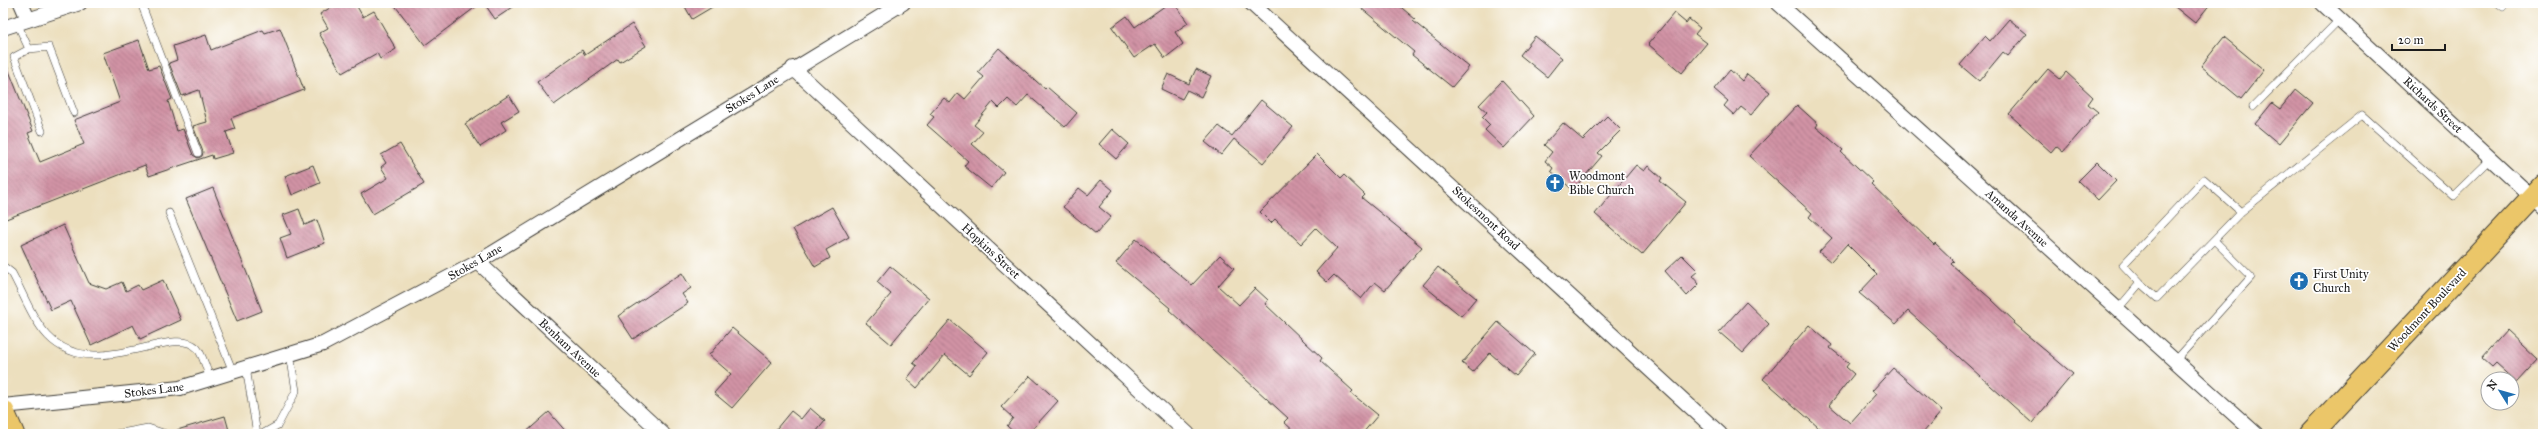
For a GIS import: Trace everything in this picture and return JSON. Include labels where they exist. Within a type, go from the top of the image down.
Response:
[{"type":"main road","name":"Woodmont Boulevard","points":[[2310,434],[2540,197]]},
{"type":"main road","points":[[3,410],[13,434]]},
{"type":"street","points":[[21,3],[22,21]]},
{"type":"street","points":[[3,28],[80,3]]},
{"type":"street","name":"Stokes Lane","points":[[3,406],[180,388],[323,344],[478,262],[793,68],[902,3]]},
{"type":"street","name":"Stokesmont Road","points":[[1251,3],[1720,434]]},
{"type":"street","name":"Amanda Avenue","points":[[1778,3],[2256,434]]},
{"type":"street","name":"Richards Street","points":[[2322,3],[2491,159],[2540,197]]},
{"type":"street","name":"Hopkins Street","points":[[793,68],[1188,434]]},
{"type":"street","name":"Benham Avenue","points":[[478,262],[663,434]]},
{"type":"lane","points":[[141,3],[198,152]]},
{"type":"lane","points":[[2498,3],[2503,7],[2507,3]]},
{"type":"lane","points":[[2252,107],[2340,19]]},
{"type":"lane","points":[[22,21],[29,49]]},
{"type":"lane","points":[[42,131],[14,57],[29,49],[49,47],[74,113]]},
{"type":"lane","points":[[2241,212],[2204,179],[2123,266],[2157,298],[2241,212],[2362,115],[2453,196],[2491,159]]},
{"type":"lane","points":[[169,213],[240,370],[257,434]]},
{"type":"lane","points":[[2175,361],[2251,277],[2214,240]]},
{"type":"lane","points":[[3,266],[12,273],[49,336],[70,351],[89,356],[142,349],[178,340],[189,343],[198,349],[210,379]]},
{"type":"lane","points":[[2118,309],[2140,283]]},
{"type":"lane","points":[[262,434],[278,425],[296,392],[290,354]]},
{"type":"lane","points":[[116,434],[148,428],[166,434]]},
{"type":"building","points":[[338,3],[355,3],[363,17],[374,11],[396,49],[380,59],[377,53],[342,73],[319,33],[328,28],[320,14]]},
{"type":"building","points":[[393,3],[481,3],[425,45]]},
{"type":"building","points":[[484,3],[519,3],[495,19]]},
{"type":"building","points":[[683,3],[719,3],[692,19]]},
{"type":"building","points":[[1169,3],[1174,3],[1188,23],[1175,32],[1183,44],[1165,58],[1155,44],[1134,58],[1112,27],[1127,16],[1135,27]]},
{"type":"building","points":[[1355,3],[1396,3],[1415,19],[1413,21],[1469,67],[1452,87],[1412,55],[1414,52]]},
{"type":"building","points":[[2170,3],[2211,3],[2195,23]]},
{"type":"building","points":[[1674,13],[1686,23],[1689,19],[1700,28],[1695,34],[1707,43],[1682,73],[1648,44]]},
{"type":"building","points":[[2009,19],[2027,34],[2008,56],[2003,52],[1979,81],[1960,65],[1985,36],[1990,41]]},
{"type":"building","points":[[632,24],[646,46],[620,62],[618,59],[554,105],[537,82],[582,50],[585,55]]},
{"type":"building","points":[[280,28],[304,90],[231,118],[235,129],[226,132],[233,153],[213,159],[212,155],[149,176],[145,165],[6,219],[3,211],[3,56],[33,131],[28,133],[40,162],[84,144],[74,120],[120,102],[103,53],[139,40],[149,69],[159,66],[172,99],[168,101],[177,131],[183,129],[193,155],[198,158],[202,156],[203,152],[193,126],[207,122],[199,90],[182,96],[169,63],[177,60],[173,46],[206,35],[211,50],[263,30],[265,33]]},
{"type":"building","points":[[1535,36],[1562,58],[1547,77],[1520,55]]},
{"type":"building","points":[[2224,37],[2264,70],[2241,99],[2201,66]]},
{"type":"building","points":[[999,48],[1045,89],[1047,87],[1077,113],[1065,127],[1028,95],[1017,107],[1008,99],[999,108],[993,102],[974,125],[983,132],[972,144],[1004,172],[991,188],[964,166],[968,161],[927,125],[934,117],[930,114],[944,98],[950,103],[958,93],[965,99],[984,77],[978,72]]},
{"type":"building","points":[[1196,69],[1211,76],[1201,97],[1187,90],[1182,99],[1161,89],[1168,74],[1189,84]]},
{"type":"building","points":[[2048,69],[2060,79],[2066,72],[2093,97],[2088,104],[2098,112],[2063,152],[2056,146],[2051,152],[2009,114]]},
{"type":"building","points":[[1730,70],[1742,81],[1747,74],[1770,92],[1751,115],[1741,107],[1734,115],[1724,106],[1728,101],[1714,89]]},
{"type":"building","points":[[1502,81],[1534,116],[1504,148],[1485,130],[1490,125],[1482,117],[1487,112],[1479,105]]},
{"type":"building","points":[[2296,89],[2313,103],[2279,144],[2255,124],[2272,103],[2280,109]]},
{"type":"building","points":[[509,95],[519,111],[501,122],[506,130],[480,147],[465,124]]},
{"type":"building","points":[[1261,100],[1293,127],[1263,163],[1234,139],[1221,155],[1205,142],[1219,126],[1232,136]]},
{"type":"building","points":[[1797,105],[1818,124],[1816,127],[1843,150],[1841,152],[1873,182],[1871,184],[1934,245],[1935,243],[1954,261],[1951,264],[2015,322],[2013,323],[2073,374],[2032,423],[1908,311],[1896,324],[1859,293],[1877,274],[1847,244],[1831,262],[1819,252],[1832,238],[1809,217],[1812,213],[1749,156]]},
{"type":"building","points":[[1607,116],[1621,130],[1598,153],[1602,156],[1573,190],[1551,171],[1553,168],[1545,161],[1552,152],[1544,145],[1563,123],[1583,140]]},
{"type":"building","points":[[1112,129],[1129,144],[1116,159],[1099,144]]},
{"type":"building","points":[[400,144],[424,184],[373,214],[361,194],[388,178],[381,167],[386,163],[381,155]]},
{"type":"building","points":[[1317,154],[1341,178],[1344,175],[1365,195],[1362,198],[1422,247],[1385,290],[1375,282],[1361,299],[1334,275],[1327,282],[1316,272],[1337,248],[1316,228],[1301,244],[1275,219],[1271,223],[1260,212]]},
{"type":"building","points":[[2097,162],[2116,181],[2098,200],[2078,181]]},
{"type":"building","points":[[313,165],[320,183],[292,195],[285,176]]},
{"type":"building","points":[[1636,165],[1644,171],[1648,166],[1662,178],[1660,181],[1686,202],[1642,255],[1595,214]]},
{"type":"building","points":[[1101,180],[1113,190],[1099,207],[1111,217],[1096,234],[1063,207],[1079,188],[1088,195]]},
{"type":"building","points":[[213,188],[262,311],[237,321],[186,199]]},
{"type":"building","points":[[832,207],[849,237],[826,250],[830,258],[815,267],[793,229]]},
{"type":"building","points":[[299,209],[305,225],[317,220],[325,243],[287,258],[280,238],[291,234],[283,215]]},
{"type":"building","points":[[63,225],[89,283],[106,289],[122,282],[126,291],[138,285],[141,290],[163,280],[181,320],[140,339],[133,325],[91,345],[71,301],[51,310],[21,245]]},
{"type":"building","points":[[1136,239],[1192,285],[1220,255],[1234,268],[1218,286],[1239,305],[1255,288],[1268,300],[1265,304],[1322,358],[1320,361],[1353,391],[1351,393],[1378,415],[1362,434],[1297,434],[1284,422],[1288,418],[1169,310],[1170,308],[1116,263]]},
{"type":"building","points":[[1682,255],[1698,271],[1692,276],[1699,284],[1687,296],[1665,271]]},
{"type":"building","points":[[890,266],[929,298],[891,344],[866,323],[891,294],[877,282]]},
{"type":"building","points":[[1438,267],[1476,298],[1461,316],[1423,285]]},
{"type":"building","points":[[682,273],[691,288],[682,294],[688,303],[633,339],[618,316]]},
{"type":"building","points":[[1746,302],[1769,324],[1743,353],[1719,332]]},
{"type":"building","points":[[950,320],[988,352],[969,375],[945,355],[917,388],[907,379],[917,366],[913,363]]},
{"type":"building","points":[[1498,322],[1535,354],[1516,376],[1490,353],[1473,372],[1462,363]]},
{"type":"building","points":[[1809,325],[1832,345],[1830,348],[1849,363],[1846,367],[1854,374],[1829,405],[1850,423],[1876,394],[1872,391],[1893,368],[1942,411],[1922,434],[1826,434],[1763,379]]},
{"type":"building","points":[[732,328],[772,362],[732,408],[714,393],[731,374],[709,355]]},
{"type":"building","points":[[2507,330],[2538,359],[2520,379],[2520,371],[2505,371],[2496,363],[2492,367],[2482,358]]},
{"type":"building","points":[[1030,376],[1058,401],[1028,434],[1016,434],[1007,426],[1013,418],[1001,407]]},
{"type":"building","points":[[810,408],[825,421],[816,432],[819,434],[772,434],[791,411],[801,419]]},
{"type":"building","points":[[549,412],[568,434],[524,434]]},
{"type":"building","points":[[225,416],[230,434],[178,434],[177,430]]},
{"type":"place","name":"Woodmont Bible Church","points":[[1555,183]]},
{"type":"place","name":"First Unity Church","points":[[2299,281]]}]
